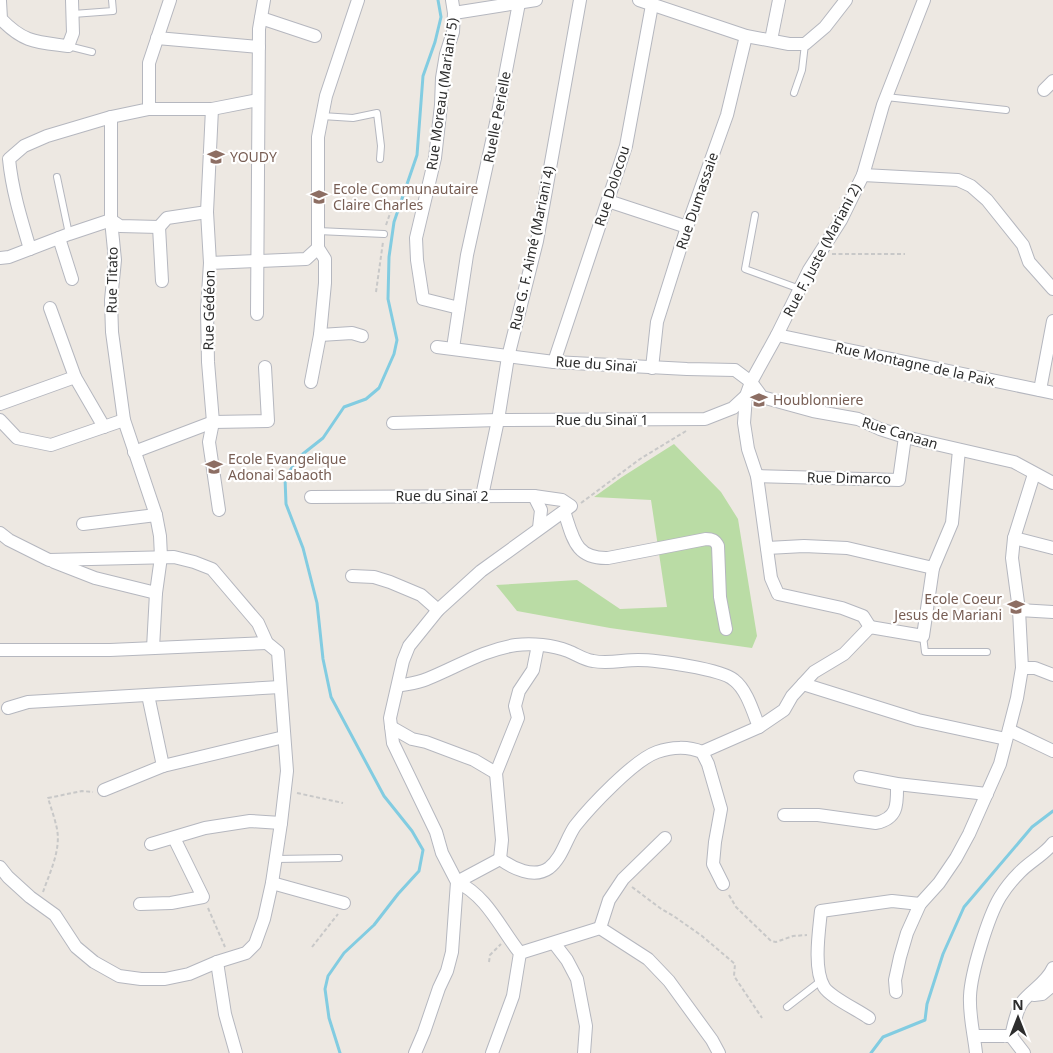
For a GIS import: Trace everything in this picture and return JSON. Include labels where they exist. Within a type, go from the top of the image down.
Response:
[{"type":"street","points":[[0,1],[0,19],[11,30],[28,40],[68,46],[73,33],[72,0]]},
{"type":"street","points":[[149,109],[149,63],[170,0]]},
{"type":"street","points":[[257,314],[259,47],[264,0]]},
{"type":"street","points":[[311,382],[320,335],[325,283],[325,259],[318,248],[318,137],[326,96],[358,0]]},
{"type":"street","name":"Rue Moreau (Mariani 5)","points":[[452,0],[454,13],[453,32],[446,54],[442,78],[435,158],[416,238],[417,260],[423,298],[459,308]]},
{"type":"street","points":[[454,13],[536,0]]},
{"type":"street","name":"Rue G. F. Aimé (Mariani 4)","points":[[482,496],[498,420],[508,357],[537,241],[580,0]]},
{"type":"street","points":[[639,0],[746,36],[789,44],[805,44],[825,27],[846,0]]},
{"type":"street","points":[[771,40],[779,0]]},
{"type":"street","name":"Rue F. Juste (Mariani 2)","points":[[870,627],[863,616],[842,608],[778,594],[771,578],[757,476],[748,449],[744,423],[746,396],[751,382],[800,289],[841,220],[862,175],[886,97],[924,0]]},
{"type":"street","name":"Ruelle Perielle","points":[[452,348],[467,255],[496,123],[519,3]]},
{"type":"street","name":"Rue Dolocou","points":[[554,362],[626,146],[652,5]]},
{"type":"street","points":[[261,18],[315,36]]},
{"type":"street","name":"Rue Dumassaie","points":[[652,368],[657,322],[687,227],[726,115],[746,36]]},
{"type":"street","points":[[158,38],[259,47]]},
{"type":"street","points":[[30,249],[11,179],[9,159],[24,146],[47,136],[111,117],[149,109],[212,109],[258,100]]},
{"type":"street","name":"Rue Gédéon","points":[[212,109],[207,212],[210,263],[207,310],[208,362],[213,422],[209,442],[219,510]]},
{"type":"street","name":"Rue Titato","points":[[111,117],[111,220],[115,260],[111,300],[112,332],[124,420],[156,515],[160,536],[161,557],[156,593],[153,648]]},
{"type":"street","points":[[862,175],[958,180],[971,186],[987,200],[1011,229],[1023,245],[1029,262],[1053,289]]},
{"type":"street","points":[[608,201],[687,227]]},
{"type":"street","points":[[162,281],[159,227],[167,218],[207,212]]},
{"type":"street","points":[[0,258],[9,257],[111,220],[120,226],[159,227]]},
{"type":"street","points":[[64,236],[72,280]]},
{"type":"street","points":[[210,263],[306,258],[318,248]]},
{"type":"street","points":[[50,308],[76,377],[104,427]]},
{"type":"street","points":[[1040,390],[1053,321]]},
{"type":"street","points":[[320,335],[352,333],[362,336]]},
{"type":"street","name":"Rue Montagne de la Paix","points":[[777,335],[1053,393]]},
{"type":"street","name":"Rue du Sinaï","points":[[436,347],[554,362],[652,368],[736,370],[751,382]]},
{"type":"street","points":[[134,452],[213,422],[268,421],[265,367]]},
{"type":"street","points":[[0,404],[76,377]]},
{"type":"street","name":"Rue Canaan","points":[[751,382],[762,397],[813,411],[858,419],[880,430],[905,437],[1014,462],[1053,483]]},
{"type":"street","name":"Rue du Sinaï 1","points":[[392,423],[498,420],[705,419],[733,408],[746,396]]},
{"type":"street","points":[[0,421],[17,438],[51,445],[124,420]]},
{"type":"street","name":"Rue Dimarco","points":[[757,476],[899,480],[905,437]]},
{"type":"street","points":[[702,752],[759,727],[784,710],[792,696],[814,672],[844,654],[870,627],[923,636],[934,568],[952,523],[959,450]]},
{"type":"street","points":[[896,992],[895,980],[900,957],[907,933],[920,904],[939,883],[956,858],[969,834],[1000,764],[1017,698],[1022,668],[1012,558],[1014,538],[1034,474]]},
{"type":"street","points":[[534,496],[541,510],[539,528]]},
{"type":"street","name":"Rue du Sinaï 2","points":[[311,497],[534,496],[562,500],[568,509]]},
{"type":"street","points":[[415,1053],[447,971],[452,952],[457,882],[442,853],[436,832],[393,743],[390,718],[403,661],[409,646],[438,610],[481,571],[568,509],[575,544],[590,557],[608,558],[706,539],[716,542],[718,546],[720,597],[726,629]]},
{"type":"street","points":[[82,524],[156,515]]},
{"type":"street","points":[[0,533],[9,540],[49,560],[95,578],[156,593]]},
{"type":"street","points":[[1014,538],[1053,548]]},
{"type":"street","points":[[767,548],[804,546],[847,548],[934,568]]},
{"type":"street","points":[[0,867],[8,877],[55,915],[76,947],[94,962],[119,976],[141,979],[165,979],[189,974],[217,962],[246,953],[255,944],[264,918],[276,859],[287,771],[278,652],[267,643],[258,623],[212,569],[194,562],[174,557],[49,560]]},
{"type":"street","points":[[352,576],[374,577],[405,588],[421,595],[438,610]]},
{"type":"street","points":[[1018,610],[1053,612]]},
{"type":"street","points":[[0,650],[110,650],[267,643]]},
{"type":"street","points":[[398,686],[426,680],[493,650],[517,645],[538,645],[567,650],[591,661],[608,663],[653,660],[720,674],[734,679],[740,687],[759,727]]},
{"type":"street","points":[[500,859],[502,840],[496,773],[518,718],[515,706],[519,691],[533,670],[538,645]]},
{"type":"street","points":[[1022,668],[1035,668],[1053,675]]},
{"type":"street","points":[[803,684],[918,720],[1007,735],[1053,750]]},
{"type":"street","points":[[8,708],[28,702],[280,687]]},
{"type":"street","points":[[148,695],[162,766]]},
{"type":"street","points":[[391,727],[412,739],[474,760],[496,773]]},
{"type":"street","points":[[104,790],[162,766],[284,737]]},
{"type":"street","points":[[500,859],[510,867],[522,871],[536,873],[548,869],[556,860],[574,827],[588,810],[634,767],[656,752],[678,748],[693,748],[702,752],[714,783],[721,810],[713,864],[723,884]]},
{"type":"street","points":[[860,777],[896,784],[987,794]]},
{"type":"street","points":[[784,816],[818,815],[876,823],[885,821],[894,813],[897,804],[896,784]]},
{"type":"street","points":[[151,844],[205,828],[250,820],[281,823]]},
{"type":"street","points":[[140,904],[171,903],[203,896],[174,838]]},
{"type":"street","points":[[600,928],[609,900],[623,879],[665,838]]},
{"type":"street","points":[[976,1053],[970,1020],[970,995],[977,958],[987,928],[999,898],[1018,873],[1049,849],[1053,843]]},
{"type":"street","points":[[457,882],[500,859]]},
{"type":"street","points":[[457,882],[470,887],[482,898],[520,953],[513,996],[492,1053]]},
{"type":"street","points":[[272,883],[344,903]]},
{"type":"street","points":[[869,1018],[835,998],[824,988],[819,972],[820,911],[892,901],[920,904]]},
{"type":"street","points":[[520,953],[600,928]]},
{"type":"street","points":[[600,928],[648,959],[669,981],[720,1053]]},
{"type":"street","points":[[554,943],[567,960],[577,979],[586,1026],[584,1053]]},
{"type":"street","points":[[217,962],[225,1014],[236,1053]]},
{"type":"street","points":[[1011,1036],[1016,1016],[1024,1001],[1053,968]]},
{"type":"street","points":[[1031,995],[1042,994],[1053,985]]},
{"type":"street","points":[[974,1036],[1011,1036]]},
{"type":"street","points":[[1011,1036],[1024,1053]]},
{"type":"lane","points":[[73,14],[113,11],[112,0]]},
{"type":"lane","points":[[794,93],[802,70],[805,44]]},
{"type":"lane","points":[[68,46],[92,52]]},
{"type":"lane","points":[[886,97],[1006,110]]},
{"type":"lane","points":[[322,116],[353,118],[377,113],[381,146],[380,159]]},
{"type":"lane","points":[[57,176],[64,236]]},
{"type":"lane","points":[[755,215],[745,269],[800,289]]},
{"type":"lane","points":[[318,231],[384,234]]},
{"type":"lane","points":[[923,636],[925,652],[987,652]]},
{"type":"lane","points":[[276,859],[339,858]]},
{"type":"lane","points":[[787,1007],[822,980]]},
{"type":"path","points":[[376,292],[384,234],[393,205]]},
{"type":"path","points":[[820,254],[905,254]]},
{"type":"path","points":[[568,509],[578,506],[640,459],[689,429]]},
{"type":"path","points":[[39,903],[54,861],[58,843],[57,829],[48,798],[82,791],[96,792],[104,790]]},
{"type":"path","points":[[285,791],[343,803]]},
{"type":"path","points":[[623,879],[660,908],[702,936],[735,964],[734,976],[762,1018]]},
{"type":"path","points":[[723,884],[736,907],[771,941],[776,942],[793,936],[819,933]]},
{"type":"path","points":[[203,896],[225,948],[222,955],[216,960],[217,962]]},
{"type":"path","points":[[312,947],[339,913],[344,903]]},
{"type":"path","points":[[489,962],[492,952],[508,938]]},
{"type":"green space","points":[[674,444],[721,492],[738,519],[757,636],[752,648],[610,628],[517,611],[496,585],[577,580],[620,609],[667,607],[651,500],[594,497]]},
{"type":"waterway","points":[[340,1053],[329,1018],[325,989],[328,976],[344,953],[374,925],[419,871],[423,850],[412,831],[384,796],[331,697],[323,659],[317,603],[303,548],[286,504],[285,478],[299,457],[323,438],[344,407],[366,399],[379,388],[394,354],[397,340],[388,299],[389,257],[394,222],[417,155],[423,76],[435,42],[441,17],[438,0]]},
{"type":"waterway","points":[[871,1053],[883,1037],[925,1020],[927,1004],[943,954],[964,907],[1032,827],[1053,811]]},
{"type":"place","name":"YOUDY","points":[[216,157]]},
{"type":"place","name":"Ecole Communautaire Claire Charles","points":[[319,197]]},
{"type":"place","name":"Houblonniere","points":[[759,400]]},
{"type":"place","name":"Ecole Evangelique Adonai Sabaoth","points":[[214,467]]},
{"type":"place","name":"Ecole Coeur Jesus de Mariani","points":[[1016,607]]}]
